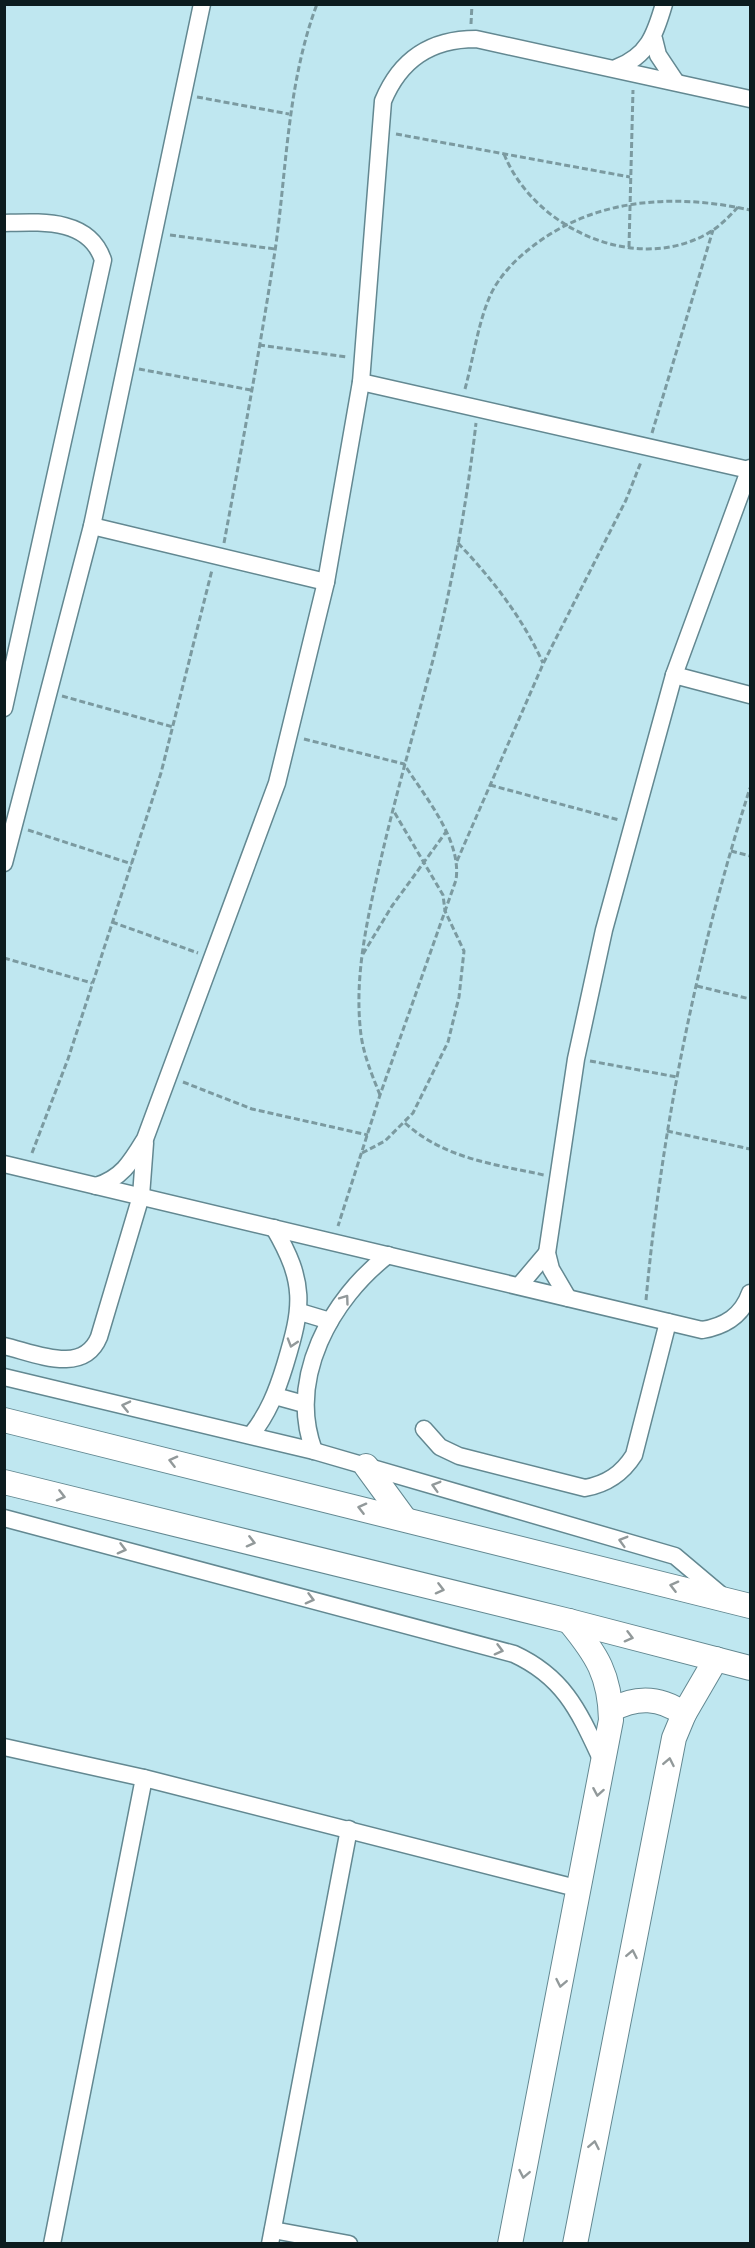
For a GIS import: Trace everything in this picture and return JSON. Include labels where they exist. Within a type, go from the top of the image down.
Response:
[{"type":"street","points":[[4,863],[92,526],[202,4]]},
{"type":"street","points":[[616,68],[638,57],[654,39],[664,4]]},
{"type":"street","points":[[96,1186],[113,1180],[127,1168],[145,1140],[260,834],[290,735],[326,582],[361,382],[383,101],[391,82],[403,66],[418,53],[436,44],[455,39],[476,39],[750,99]]},
{"type":"street","points":[[654,39],[662,62],[676,82]]},
{"type":"street","points":[[4,223],[47,222],[75,228],[99,247],[103,260],[99,289],[4,708]]},
{"type":"street","points":[[361,382],[750,469],[674,675],[604,930],[576,1059],[547,1253],[551,1269],[568,1298]]},
{"type":"street","points":[[92,526],[326,582]]},
{"type":"street","points":[[674,675],[750,695]]},
{"type":"street","points":[[4,1346],[64,1360],[81,1358],[92,1349],[99,1337],[141,1196],[145,1140]]},
{"type":"street","points":[[4,1164],[702,1330],[716,1328],[740,1313],[750,1293]]},
{"type":"street","points":[[251,1435],[275,1396],[300,1312],[297,1282],[288,1253],[274,1228]]},
{"type":"street","points":[[519,1286],[547,1253]]},
{"type":"street","points":[[314,1450],[305,1421],[304,1404],[316,1352],[330,1321],[367,1272],[388,1255]]},
{"type":"street","points":[[300,1312],[330,1321]]},
{"type":"street","points":[[424,1429],[440,1447],[459,1456],[585,1488],[606,1482],[623,1471],[634,1455],[668,1322]]},
{"type":"street","points":[[4,1377],[314,1450],[675,1556],[727,1600]]},
{"type":"street","points":[[275,1396],[304,1404]]},
{"type":"street","points":[[4,1420],[750,1606]]},
{"type":"street","points":[[366,1466],[404,1518]]},
{"type":"street","points":[[4,1482],[569,1621],[750,1668]]},
{"type":"street","points":[[5,1519],[514,1654],[541,1668],[562,1688],[581,1715],[603,1763]]},
{"type":"street","points":[[510,2244],[580,1889],[611,1710],[611,1693],[603,1668],[569,1621]]},
{"type":"street","points":[[575,2244],[674,1738],[684,1714],[716,1659]]},
{"type":"street","points":[[611,1710],[632,1701],[654,1700],[684,1714]]},
{"type":"street","points":[[4,1747],[144,1778],[580,1889]]},
{"type":"street","points":[[52,2244],[144,1778]]},
{"type":"street","points":[[349,1829],[272,2237],[349,2244]]},
{"type":"path","points":[[26,1169],[68,1059],[132,864],[173,727],[219,556],[252,390],[275,249],[289,114],[310,22],[317,4]]},
{"type":"path","points":[[628,247],[633,72]]},
{"type":"path","points":[[183,94],[289,114]]},
{"type":"path","points":[[381,131],[630,177]]},
{"type":"path","points":[[504,154],[515,176],[532,198],[565,225],[591,237],[628,247],[675,245],[713,230],[738,207]]},
{"type":"path","points":[[380,1095],[365,1056],[361,1036],[358,995],[361,957],[392,808],[436,646],[458,543],[469,407],[490,295],[516,261],[535,244],[565,225],[596,212],[630,203],[674,201],[750,210]]},
{"type":"path","points":[[457,861],[543,664],[626,500],[647,447],[713,230]]},
{"type":"path","points":[[154,232],[275,249]]},
{"type":"path","points":[[259,345],[363,359]]},
{"type":"path","points":[[126,366],[252,390]]},
{"type":"path","points":[[458,543],[488,575],[514,609],[543,664]]},
{"type":"path","points":[[49,693],[173,727]]},
{"type":"path","points":[[290,735],[404,764],[453,844],[457,861],[456,880],[380,1095],[333,1242]]},
{"type":"path","points":[[490,785],[632,824]]},
{"type":"path","points":[[645,1316],[653,1229],[677,1077],[731,851],[750,788]]},
{"type":"path","points":[[362,1153],[385,1141],[405,1123],[420,1102],[448,1042],[459,997],[464,951],[445,911],[443,895],[392,808]]},
{"type":"path","points":[[14,825],[132,864]]},
{"type":"path","points":[[361,957],[392,906],[446,832]]},
{"type":"path","points":[[731,851],[750,856]]},
{"type":"path","points":[[112,922],[213,959]]},
{"type":"path","points":[[4,958],[92,982]]},
{"type":"path","points":[[697,986],[750,999]]},
{"type":"path","points":[[576,1059],[677,1077]]},
{"type":"path","points":[[169,1076],[252,1109],[368,1135]]},
{"type":"path","points":[[405,1123],[420,1137],[461,1156],[558,1177]]},
{"type":"path","points":[[667,1131],[750,1149]]}]
